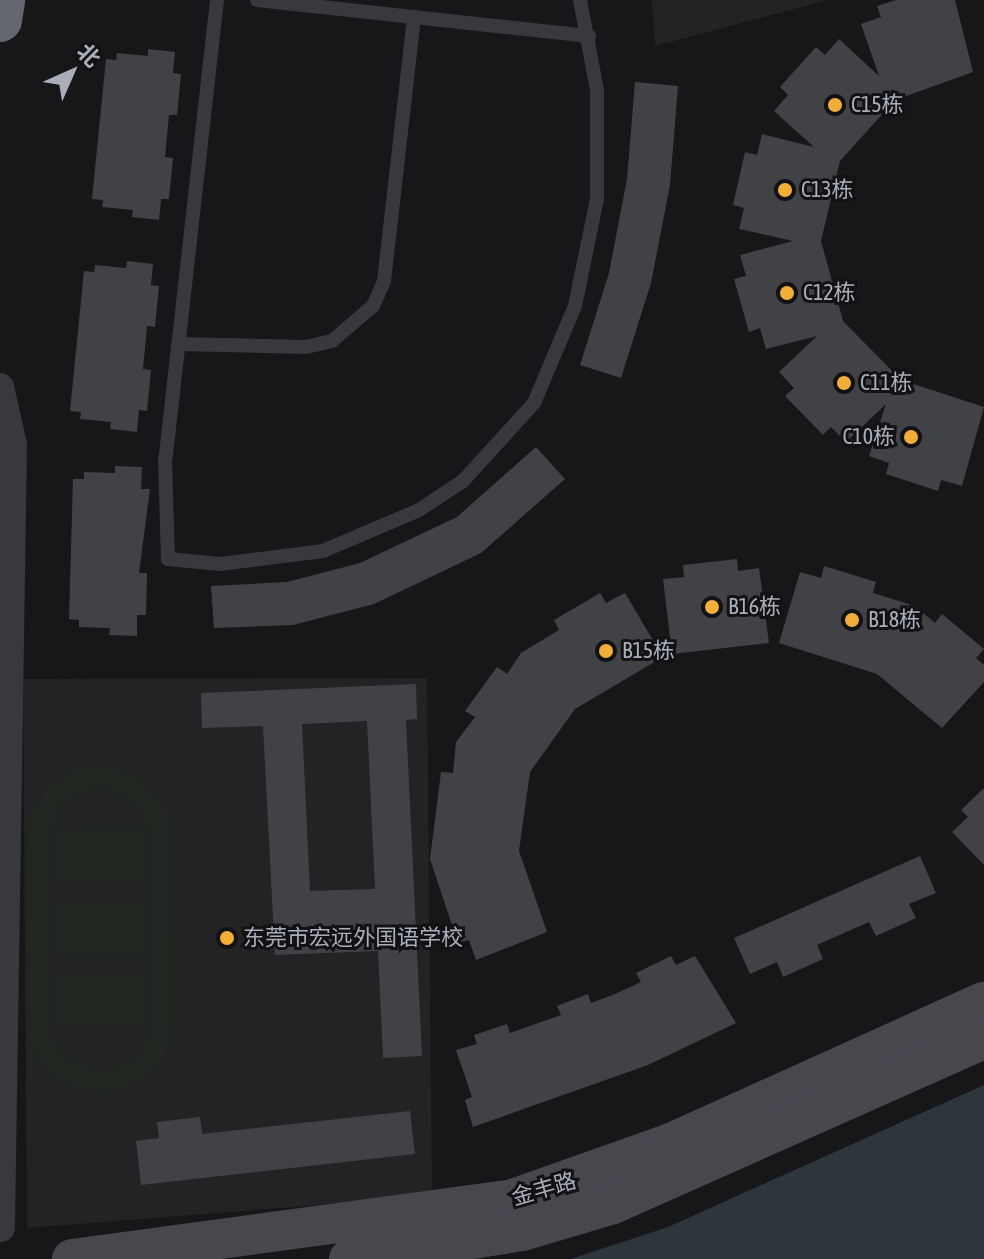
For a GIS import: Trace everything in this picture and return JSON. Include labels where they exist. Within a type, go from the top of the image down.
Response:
[{"type":"highway","points":[[0,20],[3,0]]},
{"type":"street","points":[[0,387],[13,444],[1,1228]]},
{"type":"street","name":"金丰路","points":[[72,1259],[513,1199],[671,1143],[984,1002]]},
{"type":"street","name":"金丰路","points":[[349,1259],[491,1237],[613,1204],[984,1039]]},
{"type":"street","points":[[455,1259],[491,1237]]},
{"type":"lane","points":[[217,0],[165,460],[168,559],[272,561],[323,551],[372,534],[463,481],[534,403],[575,306],[593,226],[600,144],[589,36],[580,0]]},
{"type":"lane","points":[[257,0],[589,36]]},
{"type":"lane","points":[[178,344],[306,347],[332,341],[373,306],[384,281],[414,17]]},
{"type":"shaded area","points":[[652,0],[828,0],[655,46]]},
{"type":"shaded area","name":"东莞市宏远外国语学校","points":[[427,678],[432,1196],[27,1228],[23,679]]},
{"type":"shaded area","points":[[99,765],[135,774],[162,802],[170,819],[174,1021],[165,1057],[153,1072],[120,1091],[101,1094],[64,1084],[37,1057],[30,1039],[28,819],[47,787],[80,767]],"holes":[[[99,786],[135,802],[151,838],[151,1034],[138,1057],[101,1072],[65,1057],[51,1034],[48,838],[62,802]]]},
{"type":"shaded area","points":[[144,828],[144,882],[55,882],[54,829]]},
{"type":"shaded area","points":[[144,902],[145,956],[55,956],[55,903]]},
{"type":"shaded area","points":[[56,974],[146,974],[146,1027],[57,1027]]},
{"type":"shaded area","points":[[984,1085],[984,1259],[571,1259],[668,1227]]},
{"type":"building","points":[[896,0],[955,0],[973,72],[895,100],[840,161],[821,241],[843,321],[901,380],[984,407],[962,486],[941,480],[938,491],[886,474],[889,463],[869,456],[886,404],[846,442],[831,427],[823,435],[785,396],[794,388],[779,372],[817,336],[766,349],[760,328],[749,332],[734,279],[746,276],[740,255],[793,241],[739,229],[744,208],[733,205],[745,152],[757,155],[762,134],[814,147],[774,111],[788,95],[780,87],[816,47],[825,55],[839,39],[879,76],[861,24],[881,17],[877,6]]},
{"type":"building","points":[[148,49],[175,52],[173,73],[181,74],[177,115],[169,115],[165,157],[173,158],[169,199],[161,199],[159,220],[132,217],[133,210],[102,207],[103,200],[92,199],[106,59],[116,60],[117,53],[148,56]]},
{"type":"building","points":[[635,82],[678,86],[670,185],[651,283],[621,378],[580,365],[609,273],[627,179]]},
{"type":"building","points":[[127,261],[153,264],[151,285],[159,286],[155,327],[147,326],[143,369],[151,370],[147,411],[139,410],[137,432],[110,429],[111,422],[80,419],[81,412],[70,411],[84,271],[94,272],[95,265],[126,268]]},
{"type":"building","points":[[536,447],[565,479],[481,553],[374,604],[293,625],[214,628],[211,586],[287,582],[360,563],[457,517]]},
{"type":"building","points":[[115,466],[142,467],[141,489],[150,489],[139,573],[147,573],[146,615],[137,615],[137,636],[109,635],[110,628],[79,627],[79,620],[69,619],[73,479],[84,479],[84,472],[115,473]]},
{"type":"building","name":"B16栋","points":[[737,559],[738,571],[759,568],[769,643],[672,654],[663,579],[684,577],[683,565]]},
{"type":"building","points":[[824,566],[876,582],[873,593],[915,606],[935,623],[942,614],[984,649],[976,658],[984,665],[984,682],[942,728],[877,674],[779,643],[800,572],[821,578]]},
{"type":"building","points":[[600,593],[606,603],[625,593],[663,657],[575,709],[530,772],[519,851],[547,932],[476,960],[469,940],[458,943],[430,859],[441,772],[453,773],[456,742],[475,717],[465,711],[497,667],[507,674],[521,653],[559,630],[554,620]]},
{"type":"building","points":[[416,684],[417,719],[406,720],[422,1056],[383,1058],[378,951],[275,955],[263,726],[202,728],[201,693]],"holes":[[[367,721],[375,889],[310,891],[302,724]]]},
{"type":"building","points":[[984,788],[984,865],[952,832],[968,817],[961,810]]},
{"type":"building","points":[[920,856],[936,893],[909,904],[916,918],[876,936],[869,922],[817,945],[823,959],[783,977],[777,962],[750,974],[734,938]]},
{"type":"building","points":[[671,956],[676,965],[695,956],[736,1023],[648,1065],[473,1127],[465,1100],[472,1097],[456,1050],[477,1044],[474,1035],[507,1024],[510,1033],[561,1015],[557,1006],[588,994],[591,1003],[615,994],[641,982],[636,973]]},
{"type":"building","points":[[410,1111],[415,1154],[141,1185],[136,1141],[159,1138],[157,1122],[200,1117],[202,1134]]},
{"type":"place","name":"C15栋","points":[[835,105]]},
{"type":"place","name":"C13栋","points":[[785,190]]},
{"type":"place","name":"C12栋","points":[[787,293]]},
{"type":"place","name":"C11栋","points":[[844,383]]},
{"type":"place","name":"C10栋","points":[[911,437]]},
{"type":"place","name":"B16栋","points":[[712,607]]},
{"type":"place","name":"B18栋","points":[[852,620]]},
{"type":"place","name":"B15栋","points":[[606,651]]},
{"type":"place","name":"东莞市宏远外国语学校","points":[[227,938]]}]
